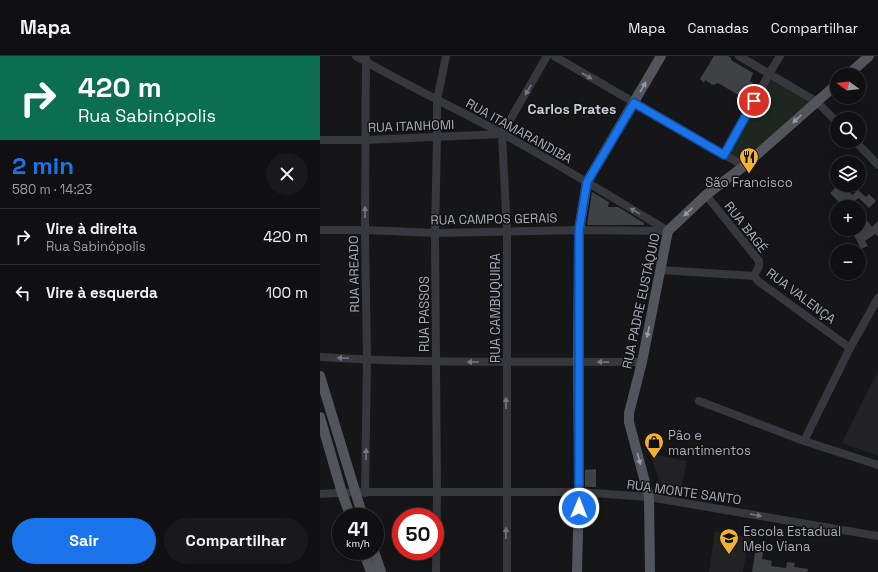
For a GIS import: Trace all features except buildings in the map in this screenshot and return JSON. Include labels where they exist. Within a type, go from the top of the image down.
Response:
[{"type":"main road","points":[[577,572],[579,492],[579,230],[587,182],[661,56]]},
{"type":"main road","points":[[856,68],[869,56]]},
{"type":"main road","name":"RUA PADRE EUSTÁQUIO","points":[[650,572],[649,497],[629,422],[629,413],[642,362],[668,231],[706,195],[744,166],[830,90]]},
{"type":"main road","points":[[320,376],[360,508]]},
{"type":"main road","points":[[320,417],[347,508]]},
{"type":"main road","points":[[366,560],[371,572]]},
{"type":"main road","points":[[377,560],[381,572]]},
{"type":"street","name":"RUA ITAMARANDIBA","points":[[356,56],[365,59],[437,100],[502,134],[587,182],[668,231]]},
{"type":"street","name":"RUA PASSOS","points":[[436,572],[437,100],[446,56]]},
{"type":"street","points":[[502,134],[547,56]]},
{"type":"street","points":[[554,56],[744,166]]},
{"type":"street","points":[[739,56],[817,102],[830,115]]},
{"type":"street","points":[[724,155],[780,56]]},
{"type":"street","name":"RUA AREADO","points":[[365,59],[367,360],[365,493]]},
{"type":"street","name":"RUA ITANHOMI","points":[[320,140],[365,140],[502,134]]},
{"type":"street","name":"RUA CAMBUQUIRA","points":[[502,134],[507,231],[507,572]]},
{"type":"street","points":[[862,148],[878,165]]},
{"type":"street","name":"RUA BAGÉ","points":[[706,195],[759,261],[759,266],[754,276]]},
{"type":"street","name":"RUA CAMPOS GERAIS","points":[[320,230],[436,233],[579,230],[668,231]]},
{"type":"street","name":"RUA VALENÇA","points":[[661,270],[754,276],[758,281],[850,348]]},
{"type":"street","points":[[804,440],[850,348],[878,298]]},
{"type":"street","points":[[320,357],[436,362],[642,362]]},
{"type":"street","points":[[699,401],[804,440],[878,465]]},
{"type":"street","name":"RUA MONTE SANTO","points":[[320,494],[355,492],[579,492],[649,497],[878,536]]},
{"type":"shaded area","points":[[769,74],[817,102],[744,166],[725,155]]},
{"type":"shaded area","points":[[878,371],[878,456],[842,443]]},
{"type":"shaded area","points":[[650,454],[687,461],[681,490],[661,485]]},
{"type":"shaded area","name":"Escola Estadual Melo Viana","points":[[715,532],[749,537],[743,572],[709,572]]},
{"type":"place","name":"São Francisco","points":[[749,174]]},
{"type":"place","name":"Pão e mantimentos","points":[[654,459]]},
{"type":"place","name":"Escola Estadual Melo Viana","points":[[729,555]]},
{"type":"district","name":"Carlos Prates","points":[[572,109]]},
{"type":"route","points":[[579,508],[579,230],[587,182],[634,103],[724,155],[754,101]]}]
